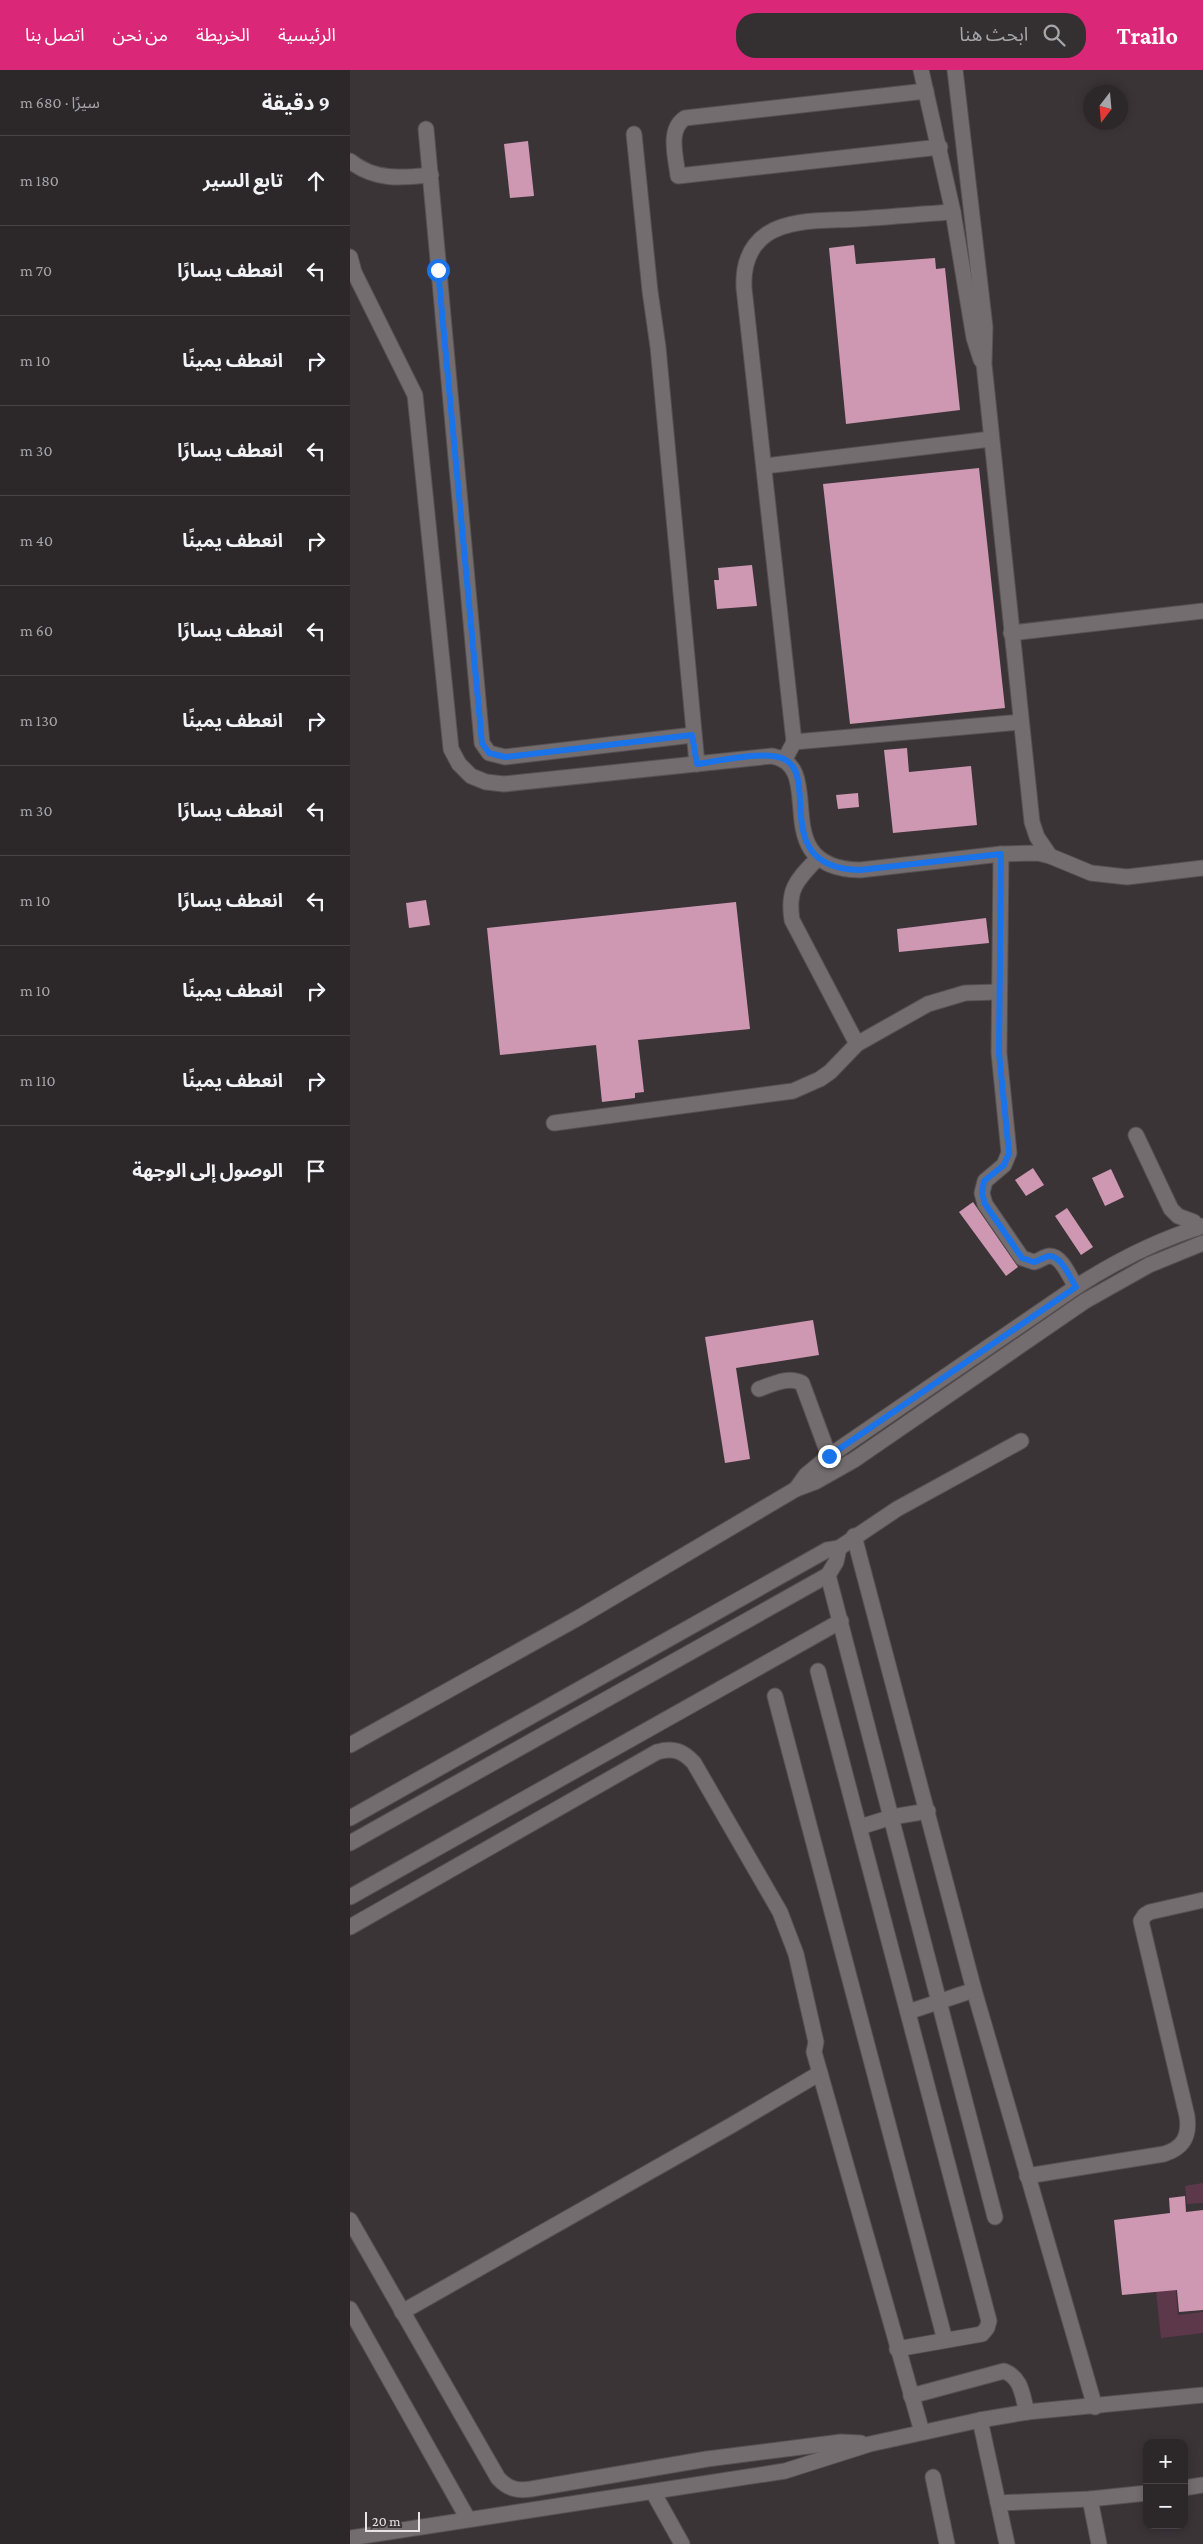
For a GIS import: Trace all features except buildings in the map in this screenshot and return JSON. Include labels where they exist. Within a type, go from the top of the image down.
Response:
[{"type":"street","points":[[921,70],[940,147],[953,212],[974,338],[984,364]]},
{"type":"street","points":[[954,70],[984,317],[986,345],[984,364],[991,439],[1032,822],[1037,837],[1050,856]]},
{"type":"street","points":[[926,92],[685,118],[679,122],[674,133],[678,176],[940,147]]},
{"type":"street","points":[[426,130],[482,743],[489,753],[505,757],[692,735]]},
{"type":"street","points":[[634,134],[650,291],[658,347],[692,735],[697,764]]},
{"type":"street","points":[[350,161],[373,175],[394,178],[431,175]]},
{"type":"street","points":[[785,759],[794,742],[743,276],[745,265],[755,245],[766,235],[780,228],[807,223],[953,212]]},
{"type":"street","points":[[350,257],[356,287],[415,395],[443,662],[448,733],[451,749],[458,764],[471,776],[486,782],[504,784],[766,756],[785,759],[796,773],[803,830],[816,859],[829,866],[844,870],[860,870],[1001,854],[1038,853],[1091,873],[1107,875],[1127,876],[1203,868]]},
{"type":"street","points":[[765,466],[991,439]]},
{"type":"street","points":[[1011,633],[1203,611]]},
{"type":"street","points":[[794,742],[1021,722]]},
{"type":"street","points":[[1001,854],[1001,1084],[1009,1153],[1004,1165],[984,1181],[983,1198],[1022,1258],[1034,1262],[1046,1257],[1054,1257],[1061,1264],[1076,1287]]},
{"type":"street","points":[[816,859],[796,880],[790,900],[792,920],[857,1044]]},
{"type":"street","points":[[554,1122],[793,1090],[807,1086],[830,1072],[857,1044],[928,1004],[965,993],[1000,992]]},
{"type":"street","points":[[796,1489],[806,1475],[829,1456],[1105,1268],[1200,1227],[1191,1220],[1178,1216],[1171,1209],[1136,1135]]},
{"type":"street","points":[[350,1746],[578,1618],[796,1489],[815,1482],[854,1460],[1085,1301],[1149,1265],[1203,1243]]},
{"type":"street","points":[[760,1389],[787,1380],[795,1379],[802,1383],[829,1456]]},
{"type":"street","points":[[350,1818],[827,1550],[840,1548],[854,1536],[897,1509],[1021,1441]]},
{"type":"street","points":[[854,1536],[974,1990],[1095,2407]]},
{"type":"street","points":[[350,1843],[828,1575],[836,1562],[840,1548]]},
{"type":"street","points":[[828,1575],[996,2217]]},
{"type":"street","points":[[350,1897],[841,1621]]},
{"type":"street","points":[[818,1671],[989,2321],[987,2328],[982,2334],[898,2349]]},
{"type":"street","points":[[775,1696],[945,2340]]},
{"type":"street","points":[[350,1927],[657,1752],[677,1750],[694,1763],[780,1912],[796,1954],[816,2042],[814,2052],[922,2432]]},
{"type":"street","points":[[860,1827],[892,1817],[928,1811]]},
{"type":"street","points":[[1027,2176],[1164,2154],[1176,2150],[1185,2141],[1188,2128],[1187,2116],[1142,1921],[1145,1915],[1150,1912],[1203,1900]]},
{"type":"street","points":[[908,2012],[974,1990]]},
{"type":"street","points":[[402,2312],[820,2073]]},
{"type":"street","points":[[350,2220],[498,2478],[513,2489],[531,2489],[707,2459],[841,2442],[870,2444]]},
{"type":"street","points":[[350,2309],[468,2519]]},
{"type":"street","points":[[911,2396],[1004,2371],[1013,2374],[1019,2381],[1026,2412]]},
{"type":"street","points":[[350,2538],[785,2471],[870,2444],[1026,2412],[1095,2407],[1203,2395]]},
{"type":"street","points":[[980,2420],[1007,2544]]},
{"type":"street","points":[[934,2477],[947,2544]]},
{"type":"street","points":[[1188,2487],[1203,2485]]},
{"type":"street","points":[[653,2492],[682,2544]]},
{"type":"street","points":[[998,2504],[1090,2500],[1143,2493]]},
{"type":"street","points":[[1090,2500],[1099,2544]]},
{"type":"shaded area","points":[[1203,2183],[1203,2203],[1187,2204],[1185,2186]]},
{"type":"shaded area","points":[[1173,2260],[1178,2315],[1203,2312],[1203,2333],[1161,2338],[1153,2262]]},
{"type":"route","points":[[438,270],[482,743],[489,753],[505,757],[692,735],[697,764],[772,756],[785,759],[790,763],[796,773],[803,830],[808,845],[816,859],[829,866],[844,870],[860,870],[1001,854],[999,1053],[1009,1153],[1004,1165],[984,1181],[982,1193],[985,1204],[1022,1258],[1026,1261],[1038,1262],[1046,1257],[1054,1257],[1061,1264],[1076,1287],[829,1456]]}]
